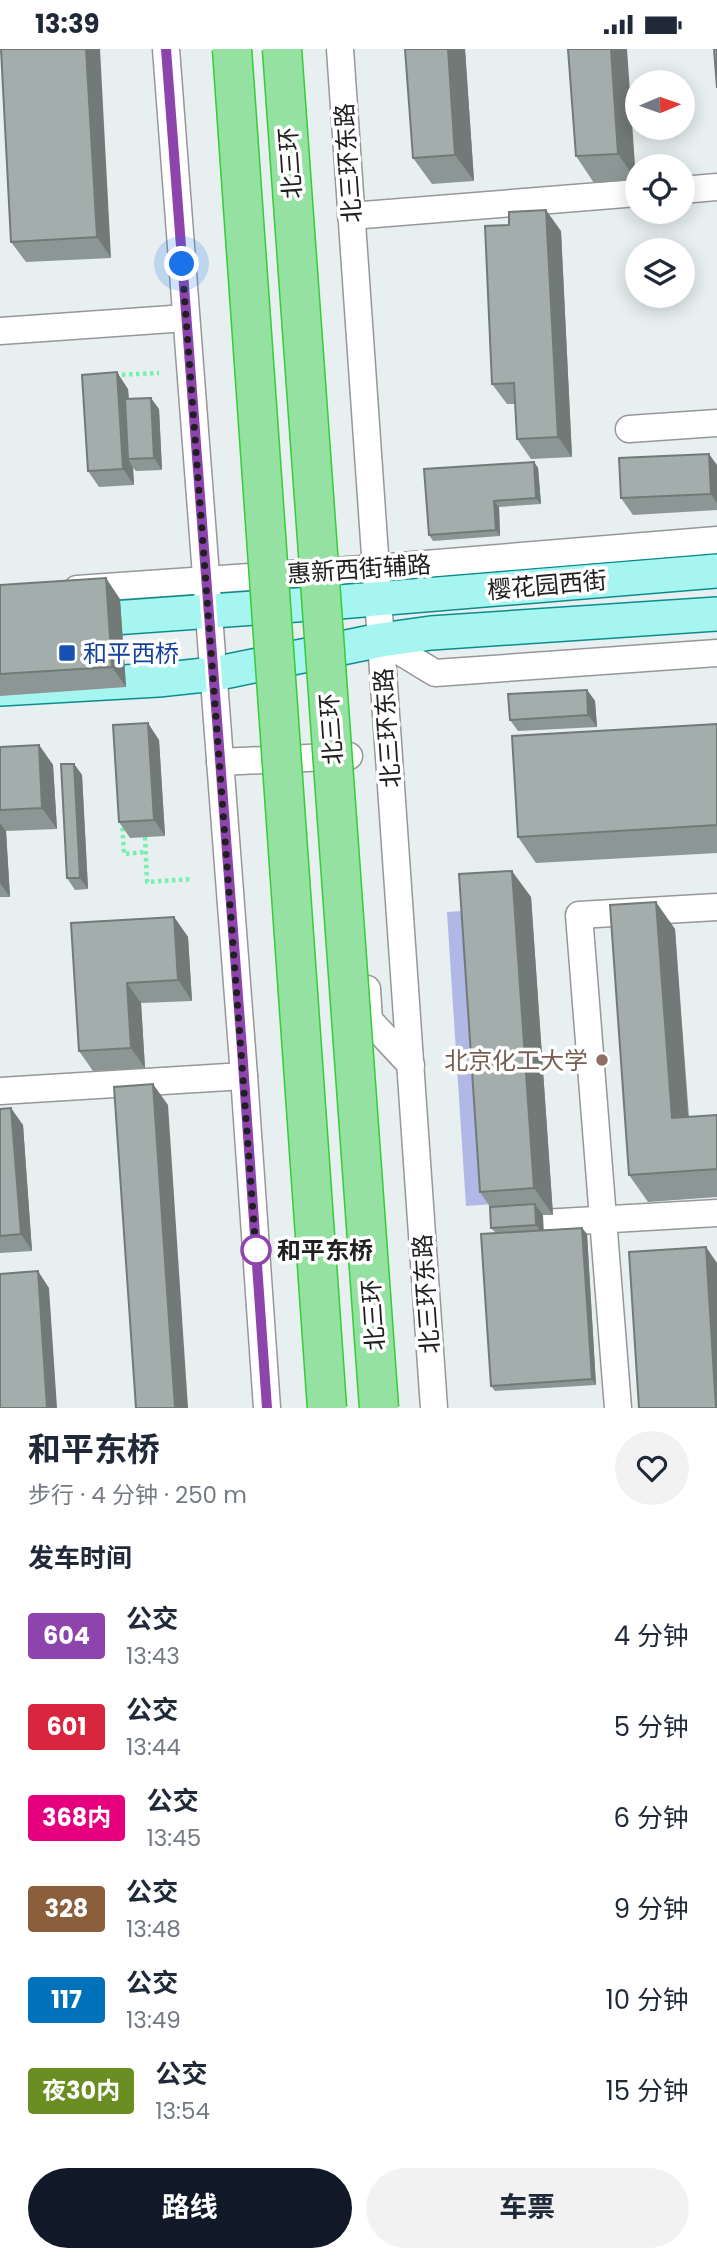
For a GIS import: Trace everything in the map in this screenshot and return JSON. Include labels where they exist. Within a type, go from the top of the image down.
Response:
[{"type":"highway","name":"北三环","points":[[232,49],[327,1408]]},
{"type":"highway","name":"北三环","points":[[282,49],[379,1408]]},
{"type":"main road","name":"樱花园西街","points":[[0,627],[339,602],[377,584],[717,571]]},
{"type":"main road","name":"樱花园西街","points":[[0,689],[214,674],[381,640],[432,633],[717,614]]},
{"type":"street","points":[[166,49],[267,1408]]},
{"type":"street","name":"北三环东路","points":[[340,49],[434,1408]]},
{"type":"street","points":[[695,189],[717,187]]},
{"type":"street","points":[[351,216],[625,194]]},
{"type":"street","points":[[0,331],[186,318]]},
{"type":"street","points":[[629,429],[717,423]]},
{"type":"street","name":"惠新西街辅路","points":[[52,590],[206,579],[377,584],[717,540]]},
{"type":"street","points":[[339,602],[369,1020],[411,1065]]},
{"type":"street","points":[[381,640],[435,673],[717,653]]},
{"type":"street","points":[[220,762],[351,756]]},
{"type":"street","points":[[618,1408],[579,915],[717,907]]},
{"type":"street","points":[[0,1091],[244,1076]]},
{"type":"street","points":[[543,1223],[717,1213]]},
{"type":"path","points":[[111,383],[110,376],[159,373]]},
{"type":"path","points":[[122,815],[124,854],[146,852]]},
{"type":"path","points":[[145,837],[147,882],[192,879]]},
{"type":"shaded area","points":[[476,910],[494,1204],[466,1206],[447,912]]},
{"type":"building","points":[[1,49],[86,49],[97,237],[11,242]]},
{"type":"building","points":[[405,49],[448,49],[455,155],[413,158]]},
{"type":"building","points":[[568,49],[611,49],[618,154],[576,156]]},
{"type":"building","points":[[714,49],[717,49],[717,88]]},
{"type":"building","points":[[546,210],[558,437],[517,439],[514,383],[492,384],[485,226],[509,225],[509,212]]},
{"type":"building","points":[[117,372],[123,469],[88,471],[82,375]]},
{"type":"building","points":[[151,398],[154,458],[128,459],[125,399]]},
{"type":"building","points":[[709,454],[711,494],[621,498],[619,458]]},
{"type":"building","points":[[534,462],[536,498],[494,501],[496,530],[429,535],[424,469]]},
{"type":"building","points":[[106,578],[112,667],[0,674],[0,585]]},
{"type":"building","points":[[587,690],[588,715],[510,720],[508,694]]},
{"type":"building","points":[[148,723],[154,820],[119,822],[113,725]]},
{"type":"building","points":[[717,724],[717,825],[518,837],[512,736]]},
{"type":"building","points":[[39,745],[42,808],[0,810],[0,747]]},
{"type":"building","points":[[61,764],[74,764],[80,878],[67,878]]},
{"type":"building","points":[[512,871],[534,1188],[480,1192],[459,874]]},
{"type":"building","points":[[656,902],[672,1118],[717,1115],[717,1169],[629,1175],[610,905]]},
{"type":"building","points":[[174,917],[178,980],[127,983],[131,1048],[79,1051],[71,923]]},
{"type":"building","points":[[153,1084],[175,1408],[136,1408],[114,1087]]},
{"type":"building","points":[[11,1108],[21,1234],[0,1236],[0,1109]]},
{"type":"building","points":[[535,1204],[536,1225],[491,1228],[490,1207]]},
{"type":"building","points":[[582,1228],[592,1379],[491,1386],[481,1234]]},
{"type":"building","points":[[706,1247],[716,1408],[639,1408],[629,1252]]},
{"type":"building","points":[[38,1271],[47,1408],[0,1408],[0,1274]]},
{"type":"bus line","name":"604","points":[[166,49],[267,1408]]},
{"type":"place","name":"和平西桥","points":[[67,653]]},
{"type":"place","name":"北京化工大学","points":[[602,1060]]},
{"type":"place","name":"和平东桥","points":[[256,1250]]},
{"type":"route","points":[[182,264],[256,1250]]}]
